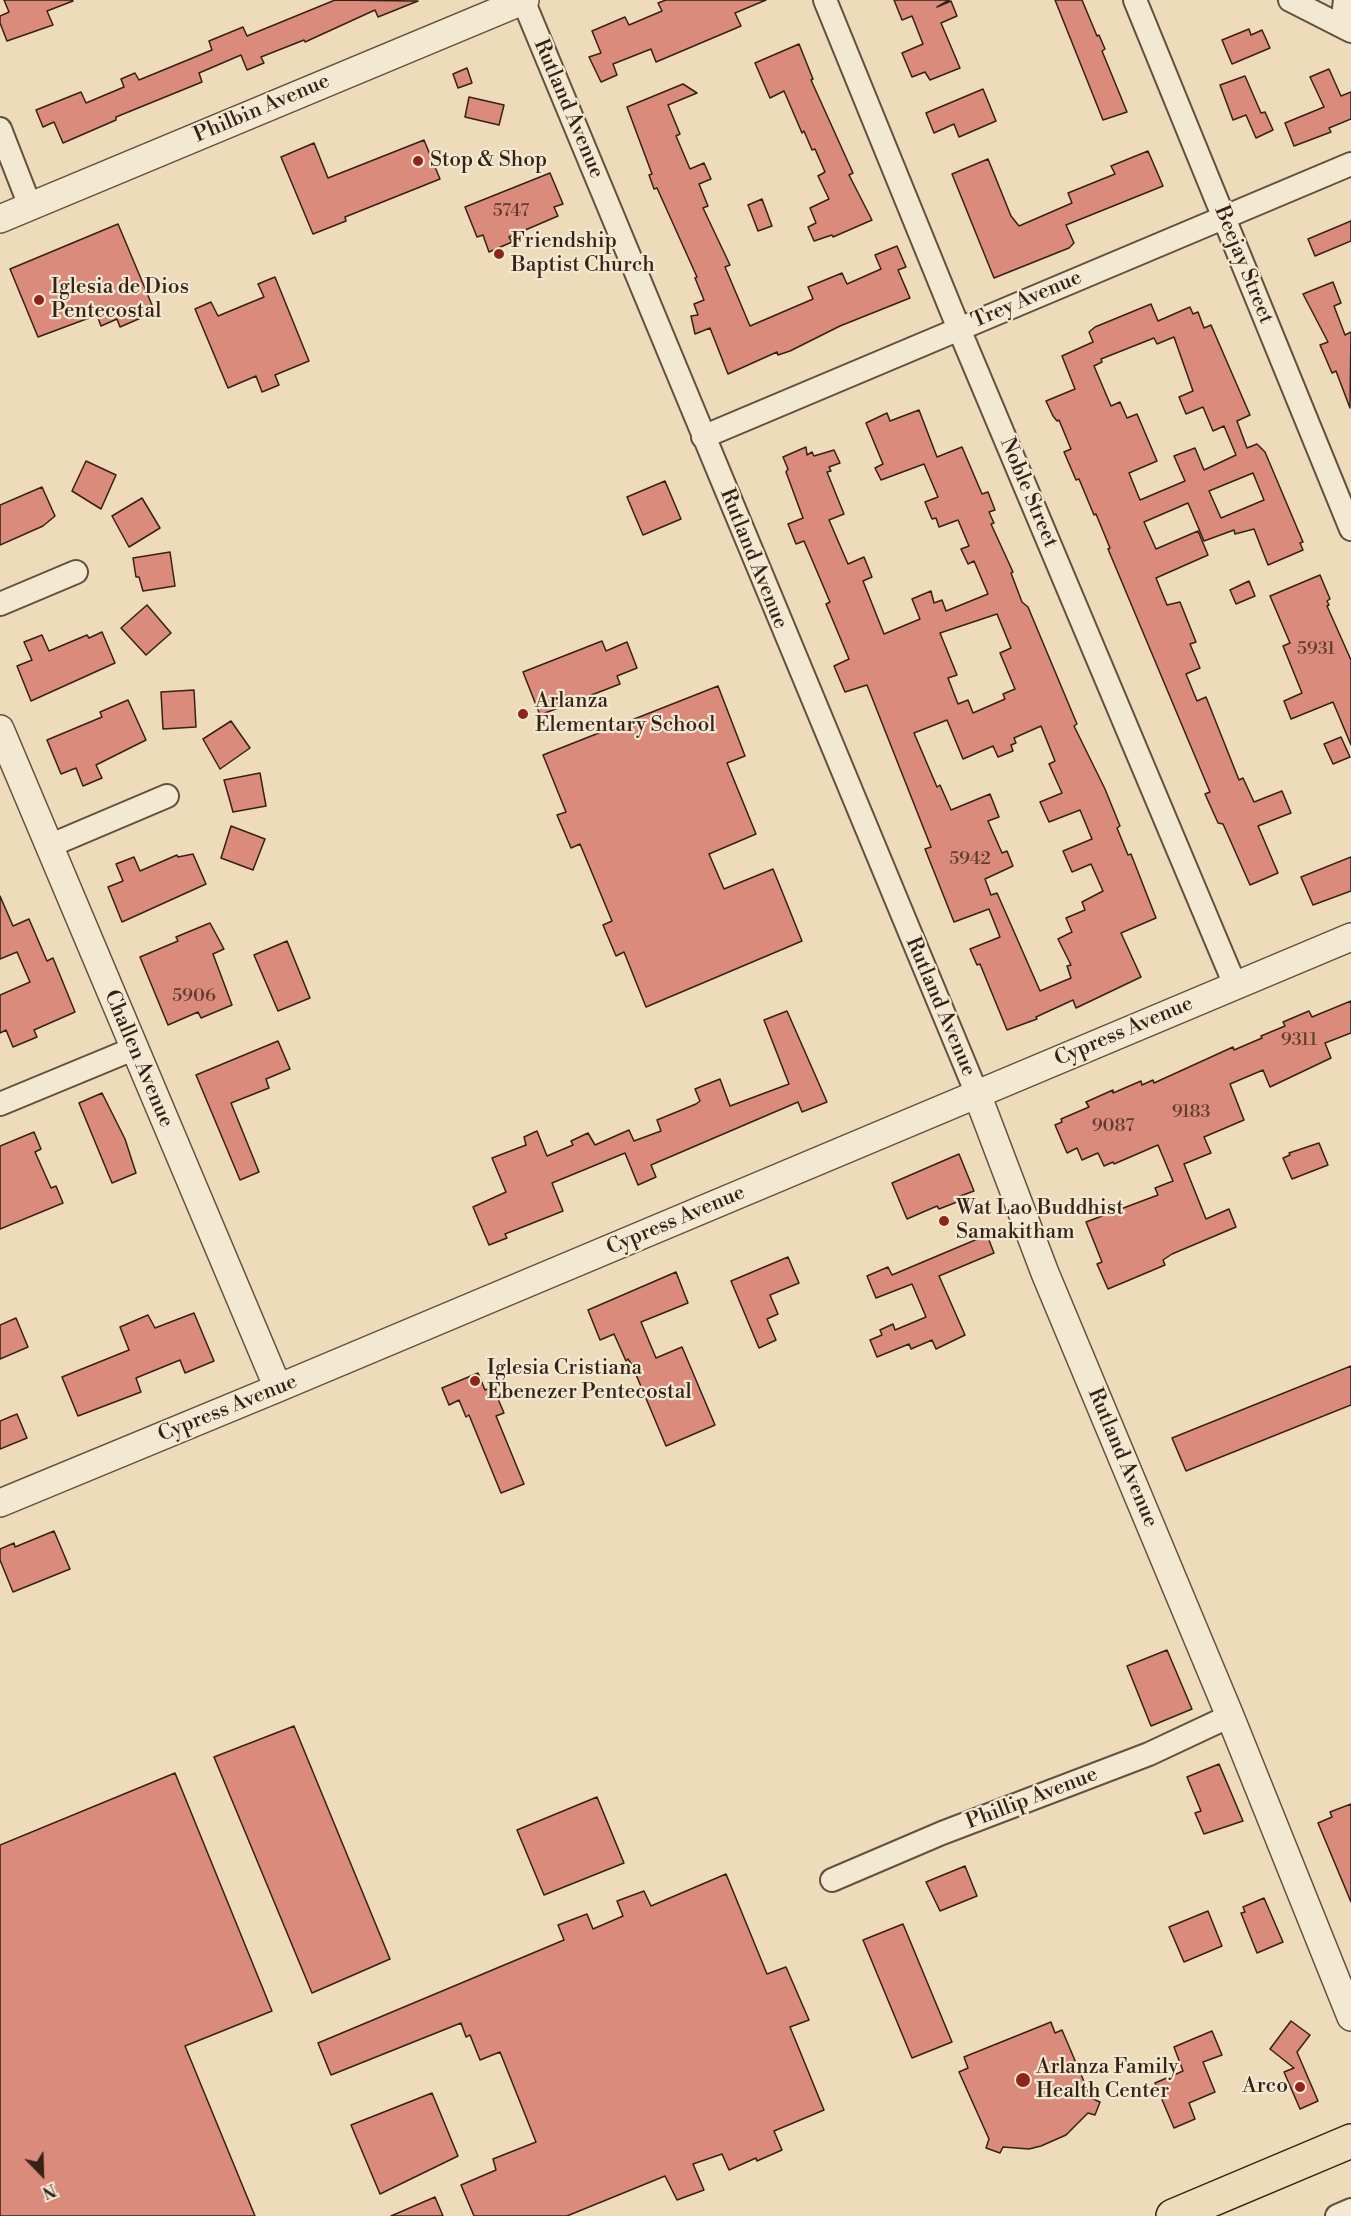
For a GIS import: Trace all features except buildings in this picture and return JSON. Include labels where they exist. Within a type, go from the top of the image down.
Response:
[{"type":"main road","points":[[1173,2216],[1351,2141]]},
{"type":"street","name":"Philbin Avenue","points":[[0,219],[523,0]]},
{"type":"street","name":"Rutland Avenue","points":[[523,0],[977,1094],[1045,1273],[1230,1716],[1351,2017]]},
{"type":"street","name":"Noble Street","points":[[825,0],[959,329],[1234,985]]},
{"type":"street","name":"Beejay Street","points":[[1135,0],[1351,529]]},
{"type":"street","points":[[1290,0],[1347,28]]},
{"type":"street","points":[[1345,0],[1347,28]]},
{"type":"street","points":[[0,129],[30,206]]},
{"type":"street","name":"Trey Avenue","points":[[703,437],[1351,164]]},
{"type":"street","points":[[0,604],[76,572]]},
{"type":"street","name":"Challen Avenue","points":[[0,729],[133,1049],[278,1388]]},
{"type":"street","points":[[49,846],[167,796]]},
{"type":"street","name":"Cypress Avenue","points":[[0,1503],[1351,936]]},
{"type":"street","points":[[0,1104],[133,1049]]},
{"type":"street","name":"Phillip Avenue","points":[[832,1880],[942,1833],[1149,1754],[1230,1716]]},
{"type":"street","points":[[1337,2216],[1351,2210]]},
{"type":"place","name":"Stop & Shop","points":[[418,161]]},
{"type":"place","name":"Friendship Baptist Church","points":[[499,254]]},
{"type":"place","name":"Iglesia de Dios Pentecostal","points":[[39,300]]},
{"type":"place","name":"Arlanza Elementary School","points":[[523,714]]},
{"type":"place","name":"Wat Lao Buddhist Samakitham","points":[[944,1221]]},
{"type":"place","name":"Iglesia Cristiana Ebenezer Pentecostal","points":[[475,1381]]},
{"type":"place","name":"Arlanza Family Health Center","points":[[1023,2080]]},
{"type":"place","name":"Arco","points":[[1300,2087]]}]
